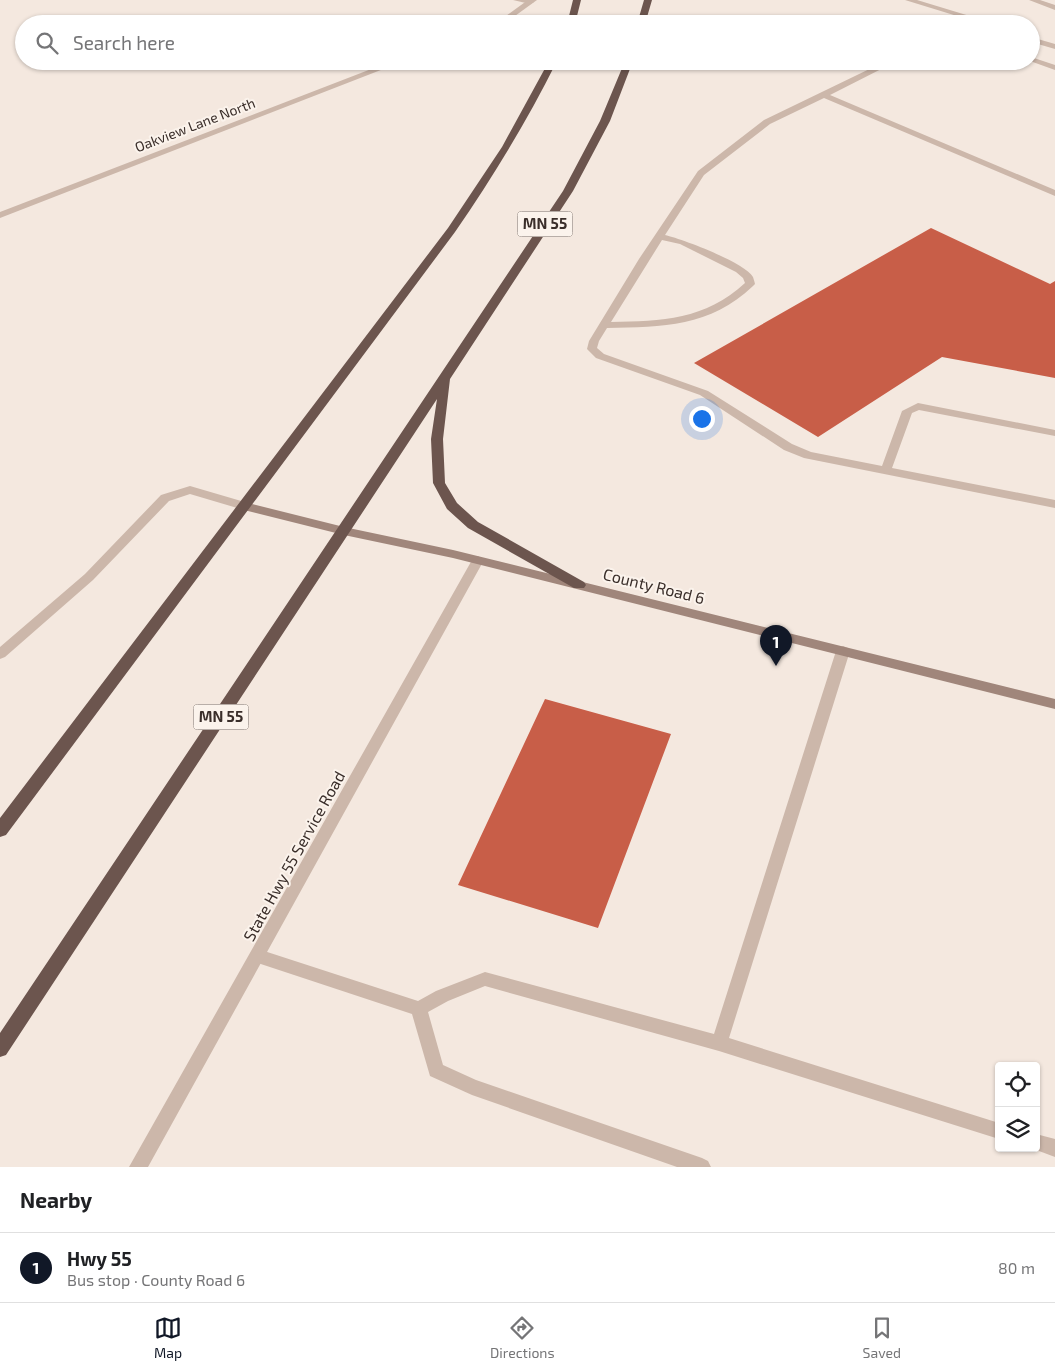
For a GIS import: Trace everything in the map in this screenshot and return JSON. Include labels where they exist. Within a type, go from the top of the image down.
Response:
[{"type":"highway","points":[[573,15],[577,0]]},
{"type":"highway","points":[[644,15],[648,0]]},
{"type":"highway","points":[[0,830],[487,179],[549,70]]},
{"type":"highway","name":"MN 55","points":[[0,1049],[568,191],[605,121],[625,70]]},
{"type":"highway","points":[[445,378],[437,439],[439,482],[452,506],[473,525],[580,585]]},
{"type":"main road","name":"County Road 6","points":[[244,506],[344,531],[478,560],[1055,704]]},
{"type":"street","points":[[517,0],[531,1]]},
{"type":"street","points":[[909,0],[961,15]]},
{"type":"street","points":[[1033,0],[1055,8]]},
{"type":"street","points":[[512,15],[531,1]]},
{"type":"street","points":[[1040,41],[1055,47]]},
{"type":"street","points":[[1040,62],[1055,68]]},
{"type":"street","name":"Oakview Lane North","points":[[0,215],[377,70]]},
{"type":"street","points":[[874,70],[767,122],[701,174],[659,236],[594,341],[592,348],[600,356],[704,393],[788,447],[808,455],[1055,504]]},
{"type":"street","points":[[824,94],[1055,193]]},
{"type":"street","points":[[604,325],[675,323],[690,320],[736,297],[750,284],[748,277],[738,270],[682,242],[659,236]]},
{"type":"street","points":[[886,470],[907,411],[918,406],[1055,433]]},
{"type":"street","points":[[0,654],[88,577],[165,498],[190,490],[244,506]]},
{"type":"street","name":"State Hwy 55 Service Road","points":[[138,1167],[258,956],[478,560]]},
{"type":"street","points":[[719,1043],[843,651]]},
{"type":"street","points":[[258,956],[419,1009],[442,996],[486,980],[719,1043],[995,1130]]},
{"type":"street","points":[[419,1009],[436,1070],[472,1087],[702,1167]]},
{"type":"street","points":[[1040,1143],[1055,1148]]},
{"type":"building","points":[[931,228],[1050,284],[1055,281],[1055,378],[942,357],[818,437],[694,363]]},
{"type":"building","points":[[545,699],[671,734],[598,928],[458,885]]},
{"type":"place","name":"Hwy 55","points":[[776,666]]}]
